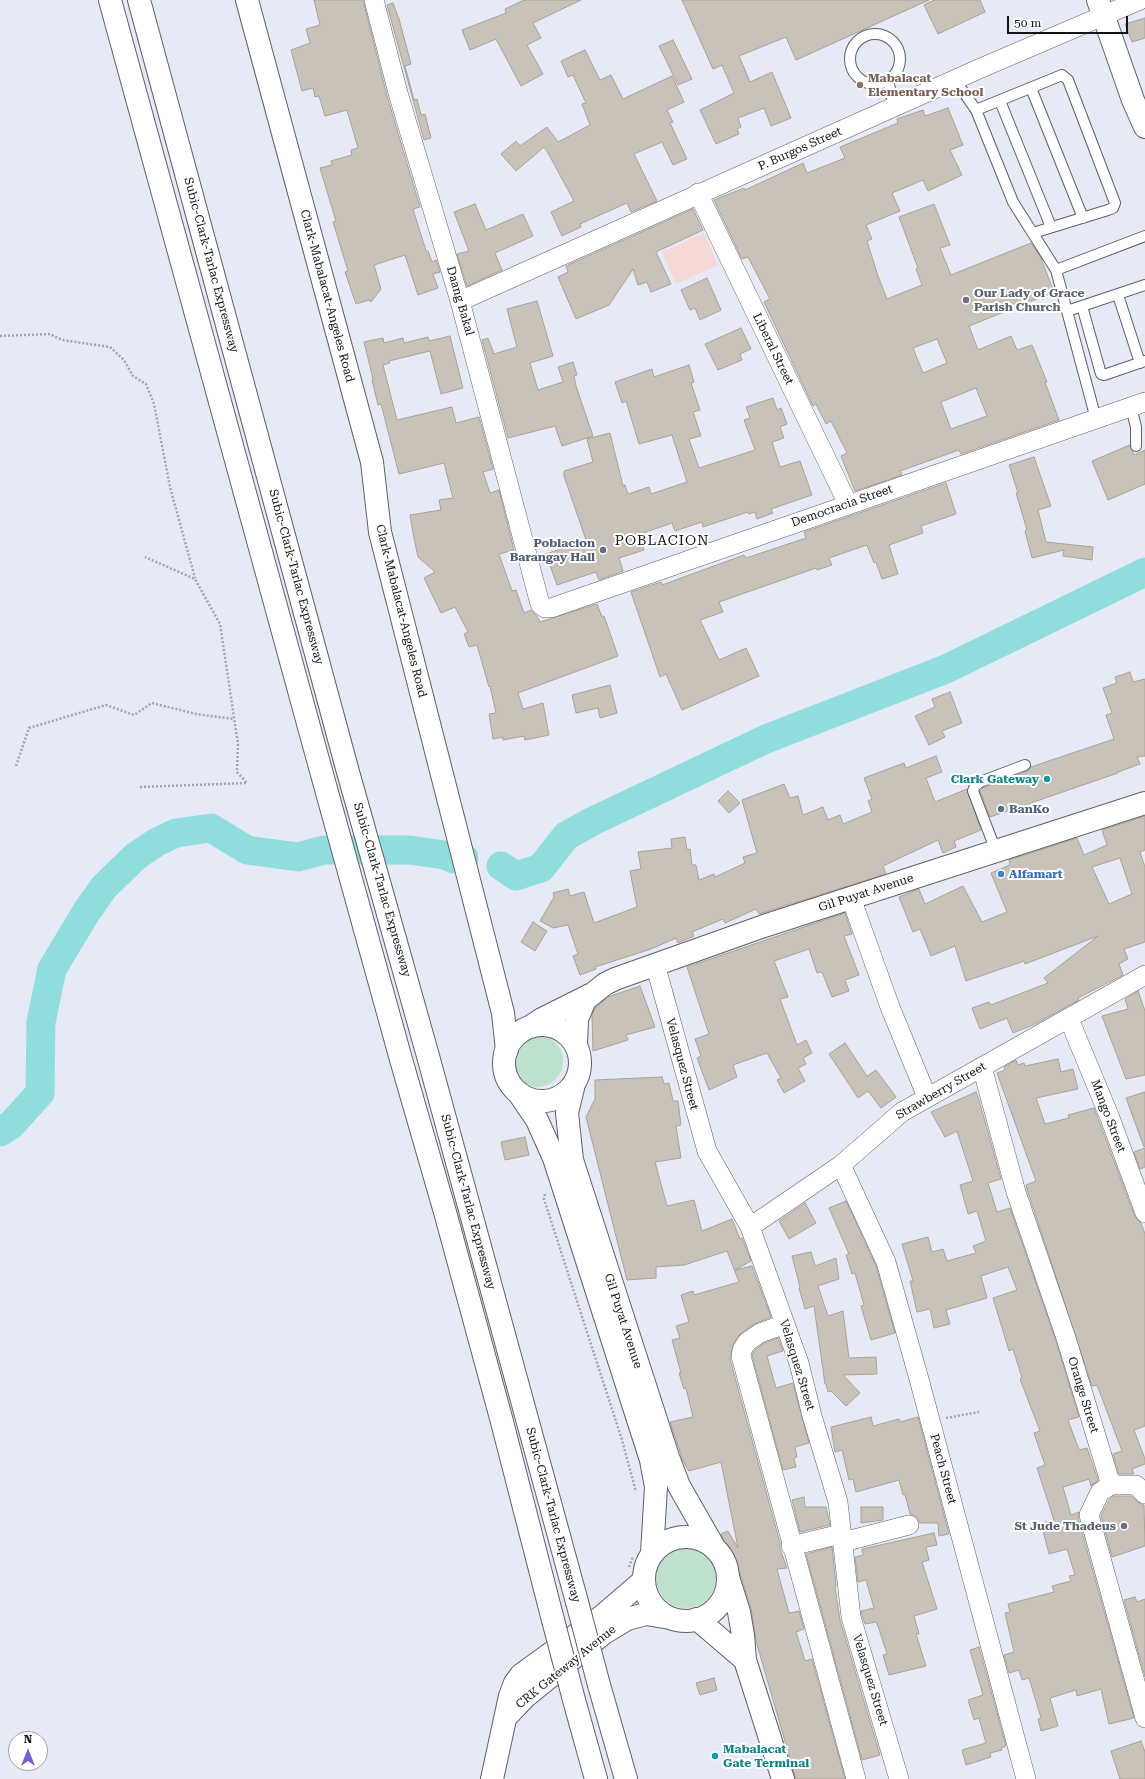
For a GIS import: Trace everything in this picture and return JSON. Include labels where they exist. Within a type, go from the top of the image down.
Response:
[{"type":"main road","name":"Subic-Clark-Tarlac Expressway","points":[[110,0],[323,778],[445,1212],[596,1779]]},
{"type":"main road","name":"Subic-Clark-Tarlac Expressway","points":[[139,0],[348,772],[428,1056],[626,1779]]},
{"type":"main road","name":"Clark-Mabalacat-Angeles Road","points":[[247,0],[372,462],[380,532],[502,1007],[507,1050]]},
{"type":"main road","points":[[1100,8],[1133,100],[1145,128]]},
{"type":"main road","name":"Gil Puyat Avenue","points":[[525,1030],[542,1019],[592,994],[615,979],[655,964],[764,926],[1145,803]]},
{"type":"main road","name":"Gil Puyat Avenue","points":[[576,1046],[577,1019],[585,1000],[592,994]]},
{"type":"main road","points":[[502,1007],[525,1030]]},
{"type":"main road","points":[[544,1025],[552,1027],[566,1034],[576,1046],[580,1061],[578,1077],[574,1084],[563,1095],[548,1100],[532,1100],[518,1092],[508,1080],[504,1065],[507,1050],[516,1036],[525,1030],[544,1025]]},
{"type":"main road","name":"Gil Puyat Avenue","points":[[574,1084],[567,1113],[572,1160],[679,1486],[715,1549]]},
{"type":"main road","name":"Gil Puyat Avenue","points":[[518,1092],[537,1120],[554,1158],[651,1460],[656,1487],[643,1552]]},
{"type":"main road","points":[[728,1577],[727,1587],[720,1604],[706,1616],[685,1621],[673,1619],[656,1609],[649,1601],[636,1576],[644,1571],[643,1552],[668,1541],[688,1537],[707,1543],[715,1549],[726,1566],[742,1627],[745,1660],[783,1779]]},
{"type":"main road","name":"CRK Gateway Avenue","points":[[507,1716],[510,1696],[515,1684],[522,1675],[601,1617],[636,1576]]},
{"type":"main road","name":"CRK Gateway Avenue","points":[[507,1716],[525,1697],[604,1633],[627,1619],[646,1614],[673,1619]]},
{"type":"main road","points":[[697,1619],[745,1660]]},
{"type":"main road","points":[[492,1779],[507,1716]]},
{"type":"street","name":"Daang Bakal","points":[[374,0],[398,93],[460,300],[540,604]]},
{"type":"street","name":"P. Burgos Street","points":[[460,300],[955,80],[1100,8],[1140,0]]},
{"type":"street","name":"Liberal Street","points":[[698,193],[848,504]]},
{"type":"street","name":"Democracia Street","points":[[540,604],[545,608],[551,608],[1138,404]]},
{"type":"street","points":[[851,898],[890,1007],[928,1096]]},
{"type":"street","name":"Velasquez Street","points":[[655,964],[707,1151],[750,1227],[799,1363],[812,1416],[838,1502],[851,1617],[899,1779]]},
{"type":"street","name":"Strawberry Street","points":[[750,1227],[841,1165],[902,1112],[928,1096],[1070,1019],[1105,996],[1145,975]]},
{"type":"street","name":"Mango Street","points":[[1070,1019],[1110,1118],[1145,1213]]},
{"type":"street","name":"Orange Street","points":[[982,1067],[1016,1192],[1066,1338],[1111,1485]]},
{"type":"street","name":"Peach Street","points":[[841,1165],[886,1262],[1026,1779]]},
{"type":"street","points":[[785,1324],[760,1333],[747,1342],[742,1350],[741,1356],[791,1546],[856,1779]]},
{"type":"street","points":[[1145,1494],[1136,1485],[1111,1485],[1100,1492],[1089,1515],[1145,1718]]},
{"type":"street","points":[[791,1546],[910,1525]]},
{"type":"lane","points":[[874,34],[882,35],[895,45],[899,52],[898,68],[888,80],[880,84],[872,84],[857,77],[852,70],[850,54],[853,46],[859,40],[874,34]]},
{"type":"lane","points":[[976,110],[1062,75],[1068,80],[1071,86],[1115,203],[1113,208],[1108,210],[1033,233]]},
{"type":"lane","points":[[888,80],[894,107]]},
{"type":"lane","points":[[955,80],[976,110],[1014,202],[1056,270],[1096,419]]},
{"type":"lane","points":[[1031,88],[1083,218]]},
{"type":"lane","points":[[1000,101],[1052,227]]},
{"type":"lane","points":[[1056,270],[1144,238]]},
{"type":"lane","points":[[1067,311],[1145,285]]},
{"type":"lane","points":[[1082,306],[1101,374],[1104,375],[1143,362],[1118,295]]},
{"type":"lane","points":[[1136,446],[1138,404]]},
{"type":"lane","points":[[996,852],[973,791],[975,786],[980,782],[1025,765]]},
{"type":"path","points":[[0,336],[50,334],[62,340],[110,347],[124,360],[133,376],[146,384],[154,404],[170,486],[196,579],[220,624],[238,744],[237,772],[247,783],[140,787]]},
{"type":"path","points":[[145,557],[196,579]]},
{"type":"path","points":[[16,766],[29,728],[106,705],[134,715],[152,703],[196,714],[234,720]]},
{"type":"path","points":[[546,1192],[544,1199],[620,1432],[637,1500]]},
{"type":"path","points":[[930,1421],[979,1412]]},
{"type":"path","points":[[636,1576],[643,1552]]},
{"type":"shaded area","points":[[704,233],[718,265],[676,284],[662,252]]},
{"type":"green space","points":[[532,1035],[542,1035],[556,1042],[563,1056],[563,1066],[556,1080],[542,1087],[532,1087],[522,1083],[515,1076],[511,1066],[511,1056],[515,1046],[522,1039]]},
{"type":"green space","points":[[680,1548],[692,1548],[703,1553],[711,1561],[716,1572],[714,1590],[703,1603],[692,1608],[680,1608],[669,1603],[661,1595],[656,1584],[656,1572],[661,1561],[669,1553]]},
{"type":"building","points":[[314,0],[363,0],[387,96],[420,207],[413,209],[426,251],[428,251],[432,262],[436,260],[440,272],[433,274],[438,288],[418,295],[405,255],[374,265],[381,289],[371,302],[369,300],[356,304],[345,272],[348,271],[333,222],[336,221],[320,168],[332,165],[331,161],[352,155],[351,150],[358,148],[347,110],[325,116],[319,96],[315,97],[313,88],[302,91],[291,50],[310,43],[306,29],[320,25]]},
{"type":"building","points":[[524,0],[581,0],[533,23],[541,38],[527,45],[543,74],[521,86],[496,39],[470,50],[462,30],[506,13],[505,9]]},
{"type":"building","points":[[682,0],[929,0],[796,60],[786,37],[739,56],[750,82],[772,72],[791,118],[771,126],[764,108],[738,118],[741,127],[737,129],[739,134],[716,144],[700,110],[734,93],[722,65],[713,69]]},
{"type":"building","points":[[934,0],[980,0],[985,12],[938,34],[924,5]]},
{"type":"building","points":[[393,3],[399,19],[411,64],[405,66],[414,100],[417,99],[421,115],[425,114],[431,138],[424,140],[387,5]]},
{"type":"building","points":[[1145,18],[1145,38],[1132,42],[1125,24]]},
{"type":"building","points":[[673,40],[692,79],[678,85],[659,46]]},
{"type":"building","points":[[585,50],[600,80],[611,75],[623,99],[672,76],[684,102],[667,110],[673,122],[670,123],[687,159],[673,165],[662,142],[634,154],[657,201],[631,212],[627,203],[580,224],[581,227],[562,236],[551,212],[574,201],[544,147],[516,171],[501,154],[516,141],[520,146],[547,127],[558,142],[590,125],[582,104],[586,103],[573,75],[568,77],[561,61]]},
{"type":"building","points":[[948,108],[963,145],[950,150],[962,175],[928,191],[923,180],[892,193],[900,211],[866,225],[872,239],[867,241],[887,299],[922,285],[916,269],[918,268],[899,217],[934,204],[950,245],[940,248],[951,275],[1031,243],[1040,256],[1054,292],[969,326],[978,350],[1011,336],[1017,350],[1032,345],[1047,382],[1045,382],[1059,420],[961,454],[959,450],[900,471],[902,475],[855,491],[841,456],[847,453],[831,421],[826,424],[816,404],[813,406],[764,302],[770,299],[748,257],[742,259],[714,200],[744,188],[745,190],[803,163],[807,173],[845,158],[840,147],[898,123],[897,119],[923,110],[925,116]],"holes":[[[937,339],[947,363],[923,373],[913,348]],[[976,388],[987,416],[951,429],[941,402]]]},
{"type":"building","points":[[475,204],[486,230],[523,214],[533,236],[495,253],[502,270],[467,286],[457,254],[469,251],[454,212]]},
{"type":"building","points":[[693,209],[703,230],[656,252],[671,284],[651,292],[647,282],[638,285],[633,269],[609,305],[576,319],[558,277],[568,272],[566,266]]},
{"type":"building","points":[[707,278],[721,310],[700,320],[695,308],[690,310],[681,290]]},
{"type":"building","points":[[537,301],[553,356],[530,363],[538,390],[563,382],[558,367],[573,362],[577,375],[574,376],[576,386],[593,436],[562,446],[555,426],[508,438],[482,340],[488,338],[494,354],[517,347],[507,309]]},
{"type":"building","points":[[741,328],[751,349],[740,354],[742,360],[718,370],[705,344]]},
{"type":"building","points":[[450,336],[463,388],[441,394],[430,351],[389,361],[390,363],[383,365],[397,420],[452,407],[456,423],[479,417],[493,469],[483,472],[490,493],[499,490],[514,550],[499,554],[512,591],[516,590],[524,613],[531,610],[540,622],[597,604],[602,617],[604,616],[618,656],[518,693],[523,709],[543,703],[549,735],[525,740],[524,736],[503,740],[503,737],[493,739],[489,714],[496,713],[490,686],[489,687],[477,645],[469,647],[464,634],[468,632],[455,607],[441,613],[424,578],[435,572],[418,557],[413,533],[410,515],[441,510],[439,500],[453,498],[444,463],[399,474],[381,404],[378,405],[364,342],[383,338],[384,343],[403,338],[404,343],[428,337],[429,341]]},
{"type":"building","points":[[689,365],[694,382],[691,383],[700,410],[693,412],[701,436],[689,439],[699,468],[755,450],[744,420],[750,418],[746,407],[773,398],[777,410],[781,408],[787,424],[780,427],[784,438],[772,442],[780,467],[800,461],[812,495],[771,509],[773,513],[757,519],[755,512],[749,514],[748,512],[703,527],[702,522],[675,531],[672,523],[643,533],[644,538],[640,539],[644,550],[619,558],[623,571],[599,580],[596,572],[557,585],[546,554],[586,540],[564,476],[564,471],[593,462],[587,439],[610,433],[623,486],[625,485],[628,494],[649,487],[651,494],[687,482],[672,435],[639,444],[626,401],[622,403],[615,382],[652,369],[654,377]]},
{"type":"building","points":[[1130,445],[1134,455],[1145,450],[1145,484],[1108,500],[1092,461]]},
{"type":"building","points":[[1034,457],[1051,506],[1038,510],[1046,542],[1093,547],[1092,560],[1063,556],[1064,550],[1032,558],[1025,531],[1027,530],[1016,493],[1018,493],[1009,465]]},
{"type":"building","points":[[946,483],[956,514],[921,526],[923,533],[889,545],[898,574],[882,579],[876,562],[874,563],[867,545],[829,558],[832,565],[817,570],[816,568],[719,602],[723,612],[700,620],[719,660],[746,648],[759,676],[682,710],[666,674],[660,677],[631,592],[661,582],[662,585],[744,555],[746,558],[806,538],[804,532]]},
{"type":"building","points":[[1130,672],[1133,682],[1145,679],[1145,756],[1137,757],[1140,764],[990,817],[980,791],[983,788],[1027,771],[1031,767],[1114,739],[1106,715],[1112,713],[1103,688],[1117,683],[1115,677]]},
{"type":"building","points":[[610,685],[617,713],[600,718],[598,708],[576,713],[572,695]]},
{"type":"building","points":[[950,692],[962,723],[942,731],[945,737],[929,745],[915,716],[935,707],[932,699]]},
{"type":"building","points":[[936,756],[942,772],[926,778],[935,802],[967,789],[981,830],[954,841],[956,847],[943,853],[938,840],[883,866],[886,874],[759,914],[756,909],[725,923],[723,919],[692,932],[694,936],[678,943],[676,938],[651,949],[595,967],[596,969],[580,975],[573,956],[578,954],[568,925],[553,928],[540,921],[554,897],[553,893],[568,889],[570,896],[584,892],[594,923],[637,907],[630,871],[641,869],[638,852],[672,848],[671,839],[685,837],[687,850],[690,849],[692,865],[696,865],[699,880],[714,874],[715,877],[745,863],[743,857],[757,853],[742,800],[784,784],[790,798],[798,796],[803,815],[823,807],[828,820],[840,815],[843,824],[872,812],[868,801],[872,799],[864,778],[904,763],[906,768]]},
{"type":"building","points":[[728,791],[740,803],[729,813],[718,801]]},
{"type":"building","points":[[1145,816],[1145,850],[1140,852],[1145,867],[1145,942],[1124,949],[1128,959],[1119,964],[1123,975],[1078,998],[1079,1000],[1035,1024],[1013,1033],[1007,1018],[980,1029],[972,1008],[989,1002],[991,1005],[1048,983],[1044,978],[1098,936],[1025,964],[1024,961],[966,981],[955,946],[931,956],[920,929],[913,932],[899,897],[919,889],[925,904],[963,886],[982,922],[1007,912],[991,873],[1010,865],[1009,860],[1077,838],[1084,855],[1107,845],[1102,830]],"holes":[[[1120,858],[1132,894],[1109,904],[1092,867]]]},
{"type":"building","points":[[845,913],[852,934],[844,936],[859,975],[845,980],[849,991],[832,997],[822,972],[817,973],[809,949],[774,961],[788,997],[780,999],[797,1045],[806,1040],[812,1053],[803,1058],[806,1064],[798,1068],[805,1081],[784,1093],[777,1080],[781,1078],[767,1053],[733,1065],[737,1077],[709,1090],[697,1058],[701,1056],[695,1039],[709,1034],[687,967]]},
{"type":"building","points":[[533,922],[547,931],[535,951],[521,942]]},
{"type":"building","points":[[640,986],[655,1027],[626,1035],[628,1040],[593,1051],[592,1015],[595,1008],[608,997]]},
{"type":"building","points":[[1138,991],[1145,1011],[1145,1075],[1126,1079],[1102,1016],[1128,1009],[1125,999]]},
{"type":"building","points":[[845,1043],[867,1076],[876,1070],[896,1097],[881,1108],[868,1091],[858,1098],[829,1054]]},
{"type":"building","points":[[1058,1059],[1061,1072],[1073,1069],[1078,1089],[1036,1098],[1045,1124],[1069,1118],[1068,1115],[1094,1108],[1135,1217],[1141,1223],[1145,1234],[1145,1426],[1134,1430],[1145,1459],[1145,1464],[1132,1469],[1134,1474],[1119,1474],[1113,1454],[1122,1451],[1097,1385],[1092,1386],[1027,1189],[1026,1185],[1036,1181],[997,1073],[1005,1070],[1004,1067],[1016,1060],[1018,1065],[1024,1063],[1025,1066]]},
{"type":"building","points":[[662,1077],[664,1084],[669,1083],[673,1101],[678,1101],[681,1125],[676,1126],[681,1158],[655,1162],[667,1206],[694,1200],[702,1231],[732,1219],[740,1239],[742,1238],[751,1261],[735,1270],[752,1266],[771,1317],[754,1324],[741,1333],[733,1344],[730,1359],[780,1543],[780,1549],[787,1568],[777,1569],[789,1613],[799,1611],[804,1629],[796,1632],[805,1661],[812,1659],[845,1779],[796,1779],[756,1641],[751,1608],[740,1573],[733,1566],[721,1534],[728,1531],[738,1548],[721,1462],[689,1471],[683,1461],[670,1422],[693,1417],[686,1388],[684,1389],[679,1373],[681,1373],[672,1340],[680,1338],[676,1326],[689,1322],[681,1295],[693,1291],[694,1295],[739,1282],[727,1251],[684,1265],[656,1267],[656,1278],[627,1280],[586,1117],[595,1099],[595,1080]]},
{"type":"building","points":[[976,1092],[1001,1179],[988,1183],[997,1212],[1010,1208],[1056,1341],[1079,1417],[1068,1420],[1079,1450],[1087,1448],[1098,1480],[1091,1486],[1089,1479],[1063,1487],[1071,1515],[1079,1512],[1078,1518],[1134,1718],[1109,1724],[1101,1689],[1077,1696],[1076,1690],[1050,1698],[1058,1726],[1041,1731],[1038,1719],[1041,1718],[1029,1678],[1022,1680],[1019,1670],[1009,1673],[1004,1655],[1014,1652],[1005,1613],[1010,1612],[1008,1604],[1054,1592],[1052,1586],[1071,1581],[1069,1576],[1075,1575],[1067,1549],[1049,1554],[1041,1523],[1054,1520],[1037,1468],[1045,1465],[1034,1433],[1040,1431],[1020,1379],[1022,1378],[1013,1349],[1009,1351],[993,1298],[1017,1290],[1008,1267],[981,1276],[987,1298],[946,1310],[950,1324],[934,1328],[930,1309],[917,1312],[910,1281],[913,1281],[902,1244],[928,1237],[932,1252],[943,1249],[947,1261],[976,1253],[973,1246],[986,1241],[977,1211],[968,1214],[960,1185],[973,1181],[957,1131],[945,1137],[931,1112]]},
{"type":"building","points":[[1145,1092],[1145,1146],[1144,1147],[1126,1098]]},
{"type":"building","points":[[525,1137],[529,1155],[505,1160],[501,1142]]},
{"type":"building","points":[[1145,1148],[1145,1167],[1140,1169],[1134,1152]]},
{"type":"building","points":[[846,1201],[876,1266],[895,1333],[871,1340],[861,1306],[864,1305],[855,1273],[852,1274],[846,1255],[849,1254],[829,1208]]},
{"type":"building","points":[[805,1203],[816,1223],[789,1239],[779,1221]]},
{"type":"building","points":[[811,1252],[815,1266],[836,1258],[839,1279],[818,1286],[828,1316],[843,1311],[849,1358],[876,1357],[877,1374],[843,1375],[860,1393],[846,1406],[831,1391],[828,1392],[825,1384],[814,1306],[805,1309],[799,1288],[792,1256]]},
{"type":"building","points":[[778,1338],[783,1351],[767,1356],[776,1388],[793,1383],[809,1443],[795,1447],[797,1457],[794,1458],[796,1467],[783,1470],[752,1355],[755,1350],[765,1343]]},
{"type":"building","points":[[871,1417],[873,1426],[899,1419],[900,1422],[918,1417],[949,1534],[939,1536],[938,1523],[920,1523],[917,1517],[910,1514],[905,1494],[903,1495],[899,1480],[856,1492],[853,1479],[849,1480],[842,1450],[835,1452],[831,1427]]},
{"type":"building","name":"St Jude Thadeus","points":[[1114,1496],[1131,1496],[1144,1505],[1145,1546],[1112,1557],[1101,1516],[1109,1500]]},
{"type":"building","points":[[804,1497],[805,1507],[826,1507],[830,1525],[800,1532],[792,1500]]},
{"type":"building","points":[[861,1507],[883,1507],[883,1520],[861,1523]]},
{"type":"building","points":[[934,1533],[937,1545],[926,1547],[929,1560],[922,1562],[937,1609],[914,1616],[919,1634],[916,1634],[926,1666],[889,1675],[883,1655],[887,1654],[878,1626],[876,1622],[865,1624],[862,1615],[861,1611],[874,1608],[866,1580],[858,1582],[855,1557],[863,1555],[862,1549]]},
{"type":"building","points":[[832,1547],[835,1587],[840,1620],[880,1755],[862,1760],[806,1554]]},
{"type":"building","points":[[1135,1597],[1137,1602],[1145,1599],[1145,1677],[1124,1600]]},
{"type":"building","points":[[979,1647],[1006,1746],[1001,1748],[1002,1750],[990,1753],[991,1757],[966,1765],[962,1750],[986,1743],[979,1718],[974,1720],[968,1700],[983,1695],[970,1650]]},
{"type":"building","points":[[714,1678],[717,1690],[700,1695],[696,1683]]},
{"type":"building","points":[[1141,1741],[1145,1752],[1145,1779],[1120,1779],[1111,1751]]},
{"type":"waterway","points":[[501,866],[516,876],[541,868],[566,836],[593,821],[766,739],[946,669],[1145,572]]},
{"type":"waterway","points":[[0,1132],[11,1125],[40,1093],[41,1022],[52,969],[87,911],[104,887],[136,856],[157,842],[176,833],[211,828],[247,850],[298,857],[324,850],[410,850],[444,855],[454,859],[464,858]]},
{"type":"place","name":"Mabalacat Elementary School","points":[[860,85]]},
{"type":"place","name":"Our Lady of Grace Parish Church","points":[[966,300]]},
{"type":"place","name":"Poblacion Barangay Hall","points":[[603,550]]},
{"type":"place","name":"Clark Gateway","points":[[1047,779]]},
{"type":"place","name":"BanKo","points":[[1001,809]]},
{"type":"place","name":"Alfamart","points":[[1001,874]]},
{"type":"place","name":"St Jude Thadeus","points":[[1124,1526]]},
{"type":"place","name":"Mabalacat Gate Terminal","points":[[715,1756]]},
{"type":"district","name":"POBLACION","points":[[662,541]]}]
